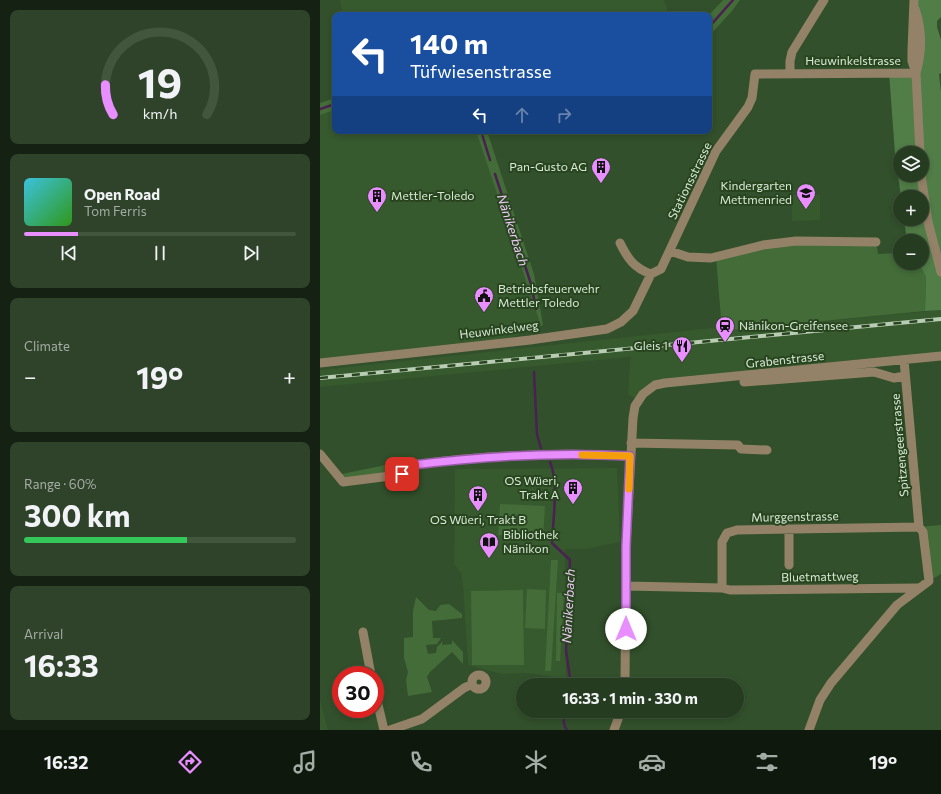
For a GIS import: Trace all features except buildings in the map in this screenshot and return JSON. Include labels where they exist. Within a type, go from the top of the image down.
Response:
[{"type":"street","points":[[790,73],[792,52],[824,0]]},
{"type":"street","points":[[914,4],[912,18],[912,61],[916,72],[920,146]]},
{"type":"street","name":"Heuwinkelstrasse","points":[[790,73],[916,72]]},
{"type":"street","name":"Stationsstrasse","points":[[651,274],[661,270],[716,151],[748,107],[752,98],[755,74],[790,73]]},
{"type":"street","points":[[922,182],[928,222],[941,272]]},
{"type":"street","points":[[670,251],[688,257],[711,258],[763,245],[796,241],[876,242]]},
{"type":"street","points":[[620,243],[631,263],[642,271],[651,274]]},
{"type":"street","name":"Heuwinkelweg","points":[[320,363],[530,340],[607,329],[621,322],[633,311],[651,274]]},
{"type":"street","name":"Grabenstrasse","points":[[631,443],[633,414],[638,401],[643,394],[655,385],[941,356]]},
{"type":"street","name":"Spitzengeerstrasse","points":[[904,360],[919,527],[923,532],[929,581],[918,588]]},
{"type":"street","points":[[676,382],[679,386],[692,387],[874,372],[894,378],[905,376]]},
{"type":"street","points":[[626,678],[626,586],[631,443],[738,445],[741,449],[767,450]]},
{"type":"street","points":[[320,454],[343,482],[406,474],[413,465],[487,456],[558,454],[630,456]]},
{"type":"street","name":"Murggenstrasse","points":[[722,588],[722,542],[727,533],[737,530],[919,527]]},
{"type":"street","points":[[789,529],[789,565]]},
{"type":"street","name":"Bluetmattweg","points":[[626,586],[722,588],[730,590],[918,588]]},
{"type":"street","points":[[809,730],[820,700],[831,683],[897,605],[918,588]]},
{"type":"street","points":[[363,632],[369,666]]},
{"type":"street","points":[[381,718],[384,730],[422,719],[464,688],[472,684]]},
{"type":"street","points":[[614,730],[618,718]]},
{"type":"shaded area","points":[[340,0],[664,0],[668,12],[342,12]]},
{"type":"shaded area","points":[[723,0],[740,0],[712,33],[712,12]]},
{"type":"shaded area","points":[[916,0],[941,0],[941,17],[937,21],[937,27],[941,40],[941,73],[939,74],[941,92],[941,310],[925,311],[926,277],[922,270],[929,270],[929,234],[906,234],[905,226],[929,226],[929,190],[900,190],[899,182],[929,182],[929,146],[894,146],[889,72],[916,72]]},
{"type":"shaded area","points":[[332,99],[332,111],[320,115],[320,103]]},
{"type":"shaded area","name":"Mettler-Toledo","points":[[332,111],[332,134],[477,134],[541,326],[502,341],[320,360],[320,115]]},
{"type":"shaded area","points":[[477,134],[488,134],[534,274],[543,325],[541,326]]},
{"type":"shaded area","name":"Kindergarten Mettmenried","points":[[792,195],[820,195],[820,220],[792,221]]},
{"type":"shaded area","points":[[876,242],[878,254],[893,253],[893,270],[922,270],[926,277],[925,311],[722,331],[716,257],[763,245]]},
{"type":"shaded area","points":[[941,310],[941,356],[665,383],[638,401],[628,394],[631,357],[320,387],[320,370],[712,328],[722,331]]},
{"type":"shaded area","points":[[400,462],[402,475],[343,482],[337,475]]},
{"type":"shaded area","points":[[617,468],[620,542],[585,549],[565,549],[566,678],[527,673],[501,674],[468,665],[463,585],[461,573],[454,564],[455,469]]},
{"type":"shaded area","points":[[500,504],[545,506],[543,538],[498,535]]},
{"type":"shaded area","points":[[941,525],[941,574],[929,581],[919,527]]},
{"type":"shaded area","points":[[551,560],[558,560],[551,671],[545,671]]},
{"type":"shaded area","points":[[527,589],[546,590],[545,629],[525,628]]},
{"type":"shaded area","points":[[523,590],[524,665],[472,665],[471,591]]},
{"type":"shaded area","points":[[557,593],[564,593],[560,661],[556,661]]},
{"type":"shaded area","points":[[416,597],[429,610],[436,611],[440,605],[449,604],[462,614],[462,618],[432,621],[433,638],[441,638],[437,644],[426,645],[428,654],[436,653],[437,647],[443,641],[442,645],[452,644],[452,640],[463,652],[463,664],[452,652],[430,672],[427,677],[432,692],[408,696],[406,680],[408,672],[404,658],[404,638],[413,637],[413,611]]},
{"type":"shaded area","points":[[320,699],[328,730],[320,730]]},
{"type":"waterway","points":[[712,24],[733,0]]},
{"type":"waterway","points":[[320,109],[332,105]]},
{"type":"waterway","name":"Nänikerbach","points":[[482,134],[490,160]]},
{"type":"waterway","name":"Nänikerbach","points":[[495,174],[531,284],[536,309]]},
{"type":"waterway","name":"Nänikerbach","points":[[534,372],[537,435],[541,448]]},
{"type":"waterway","name":"Nänikerbach","points":[[550,462],[553,471],[555,491],[552,543],[570,560],[566,651],[570,678]]},
{"type":"waterway","name":"Nänikerbach","points":[[564,718],[565,728],[567,730]]},
{"type":"railway","points":[[320,378],[941,319]]},
{"type":"slow traffic","points":[[582,455],[630,456],[629,489]]},
{"type":"place","name":"Pan-Gusto AG","points":[[601,184]]},
{"type":"place","name":"Kindergarten Mettmenried","points":[[806,210]]},
{"type":"place","name":"Mettler-Toledo","points":[[377,213]]},
{"type":"place","name":"Betriebsfeuerwehr Mettler Toledo","points":[[484,313]]},
{"type":"place","name":"Nänikon-Greifensee","points":[[725,343]]},
{"type":"place","name":"Gleis 1","points":[[682,363]]},
{"type":"place","name":"OS Wüeri, Trakt A","points":[[573,505]]},
{"type":"place","name":"OS Wüeri, Trakt B","points":[[478,512]]},
{"type":"place","name":"Bibliothek Nänikon","points":[[489,559]]},
{"type":"route","points":[[402,474],[406,474],[413,465],[487,456],[558,454],[630,456],[626,547],[626,629]]}]
